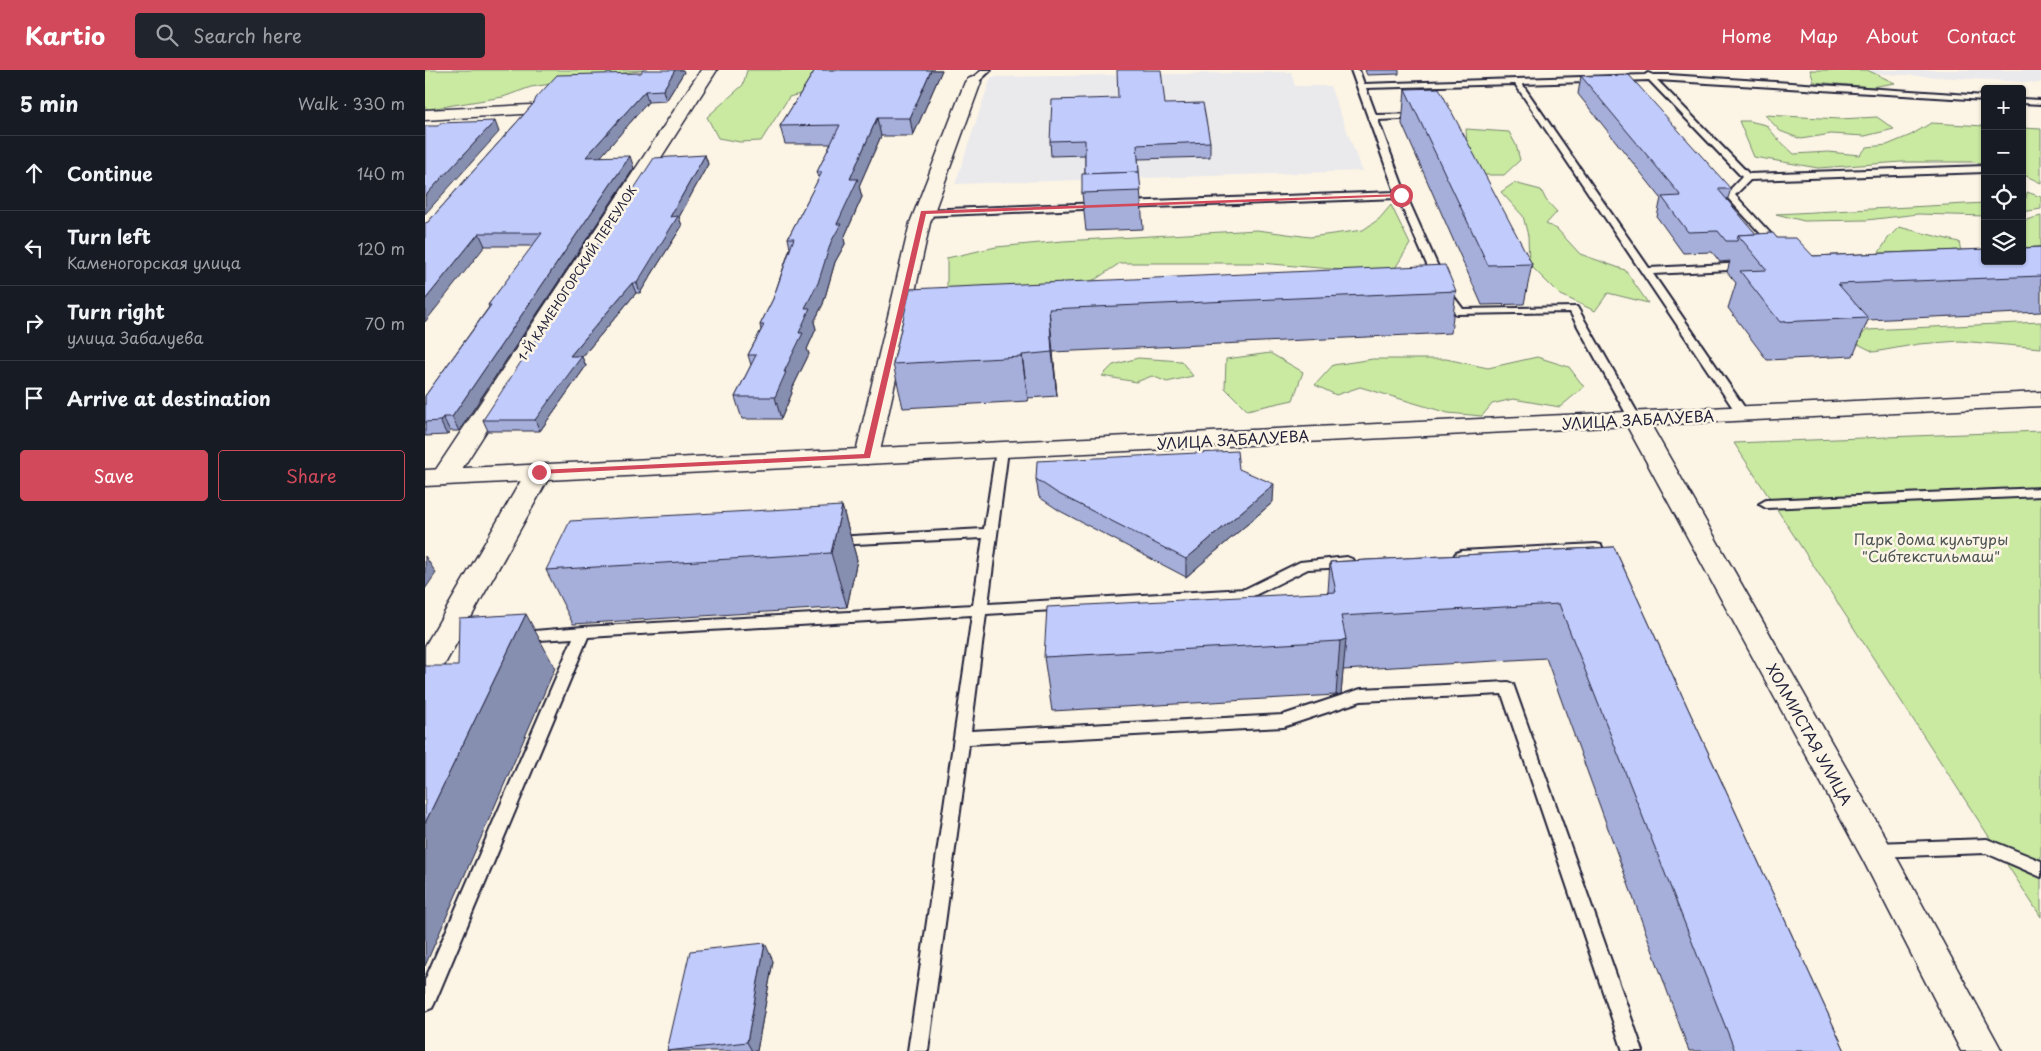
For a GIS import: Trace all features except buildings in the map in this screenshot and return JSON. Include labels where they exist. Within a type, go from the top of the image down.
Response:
[{"type":"street","name":"1-Й КАМЕНОГОРСКИЙ ПЕРЕУЛОК","points":[[435,477],[709,70]]},
{"type":"street","points":[[867,456],[904,316],[923,213],[980,76]]},
{"type":"street","points":[[425,115],[531,110],[517,125]]},
{"type":"street","name":"УЛИЦА ЗАБАЛУЕВА","points":[[435,477],[2041,399]]},
{"type":"street","name":"ХОЛМИСТАЯ УЛИЦА","points":[[1635,419],[1875,850],[1982,1051]]},
{"type":"street","points":[[425,672],[539,472]]},
{"type":"lane","points":[[1355,70],[1438,290],[1460,312],[1573,309],[1635,419]]},
{"type":"lane","points":[[1643,70],[1747,177]]},
{"type":"lane","points":[[1361,86],[1669,77],[1981,98]]},
{"type":"lane","points":[[1517,82],[1743,414]]},
{"type":"lane","points":[[2026,101],[2041,102]]},
{"type":"lane","points":[[1372,118],[1429,116]]},
{"type":"lane","points":[[1787,256],[1730,195],[1747,177],[1981,169]]},
{"type":"lane","points":[[923,213],[1401,195]]},
{"type":"lane","points":[[1646,271],[1754,265]]},
{"type":"lane","points":[[918,1051],[1002,450]]},
{"type":"lane","points":[[1766,504],[2041,492]]},
{"type":"lane","points":[[823,541],[991,533]]},
{"type":"lane","points":[[1442,557],[1596,548],[1608,575]]},
{"type":"lane","points":[[539,634],[1247,594],[1305,565],[1364,561]]},
{"type":"lane","points":[[425,1002],[583,632]]},
{"type":"lane","points":[[962,738],[1283,722],[1361,695],[1508,688],[1633,1051]]},
{"type":"lane","points":[[1875,850],[1987,846],[2041,869]]},
{"type":"shaded area","points":[[2041,70],[2041,83],[1834,71]]},
{"type":"shaded area","points":[[1291,72],[1295,86],[1330,86],[1362,171],[955,184],[991,77]]},
{"type":"green space","points":[[425,70],[645,70],[531,87],[503,97],[429,109],[425,108]]},
{"type":"green space","points":[[747,70],[889,70],[789,97],[761,141],[740,142],[718,138],[707,117],[743,85]]},
{"type":"green space","points":[[1810,70],[1867,70],[1895,83],[1871,87],[1814,82]]},
{"type":"green space","points":[[1765,115],[1840,119],[1877,117],[1894,129],[1865,136],[1831,134],[1801,139],[1780,131]]},
{"type":"green space","points":[[1739,121],[1766,125],[1794,154],[1828,152],[1860,155],[1867,147],[1887,145],[1911,135],[1931,123],[1981,126],[1981,164],[1974,162],[1902,162],[1818,168],[1754,157]]},
{"type":"green space","points":[[2026,128],[2041,129],[2041,183],[2026,176]]},
{"type":"green space","points":[[1466,129],[1509,132],[1516,145],[1520,160],[1504,175],[1481,175],[1467,148]]},
{"type":"green space","points":[[1514,183],[1541,190],[1546,200],[1557,212],[1546,224],[1557,229],[1580,254],[1625,270],[1648,303],[1608,293],[1595,311],[1559,294],[1529,264],[1528,236],[1523,216],[1501,192]]},
{"type":"green space","points":[[2027,192],[2041,197],[2041,209],[2026,211]]},
{"type":"green space","points":[[1981,203],[1981,216],[1918,214],[1867,220],[1804,221],[1776,214]]},
{"type":"green space","points":[[1391,205],[1410,244],[1394,270],[1355,271],[1260,263],[1120,263],[1096,279],[1058,293],[947,294],[947,258],[996,247],[1063,241],[1257,230],[1310,237],[1363,230],[1379,219]]},
{"type":"green space","points":[[2041,216],[2041,248],[2026,255],[2026,220]]},
{"type":"green space","points":[[1899,227],[1959,242],[1963,261],[1878,254],[1889,237]]},
{"type":"green space","points":[[2041,322],[2041,348],[1960,341],[1919,344],[1874,352],[1854,342],[1867,330]]},
{"type":"green space","points":[[1270,353],[1303,372],[1293,400],[1247,410],[1225,388],[1226,359]]},
{"type":"green space","points":[[1537,357],[1569,367],[1584,387],[1560,407],[1513,399],[1492,404],[1482,416],[1448,413],[1360,387],[1336,395],[1315,385],[1333,365],[1373,359],[1446,359],[1488,368]]},
{"type":"green space","points":[[1138,358],[1181,361],[1193,376],[1167,382],[1152,376],[1136,382],[1102,376],[1113,365]]},
{"type":"green space","name":"Парк дома культуры \"Сибтекстильмаш\"","points":[[2041,431],[2041,917],[1734,443]]},
{"type":"route","points":[[539,472],[867,456],[923,213],[1401,195]]}]
